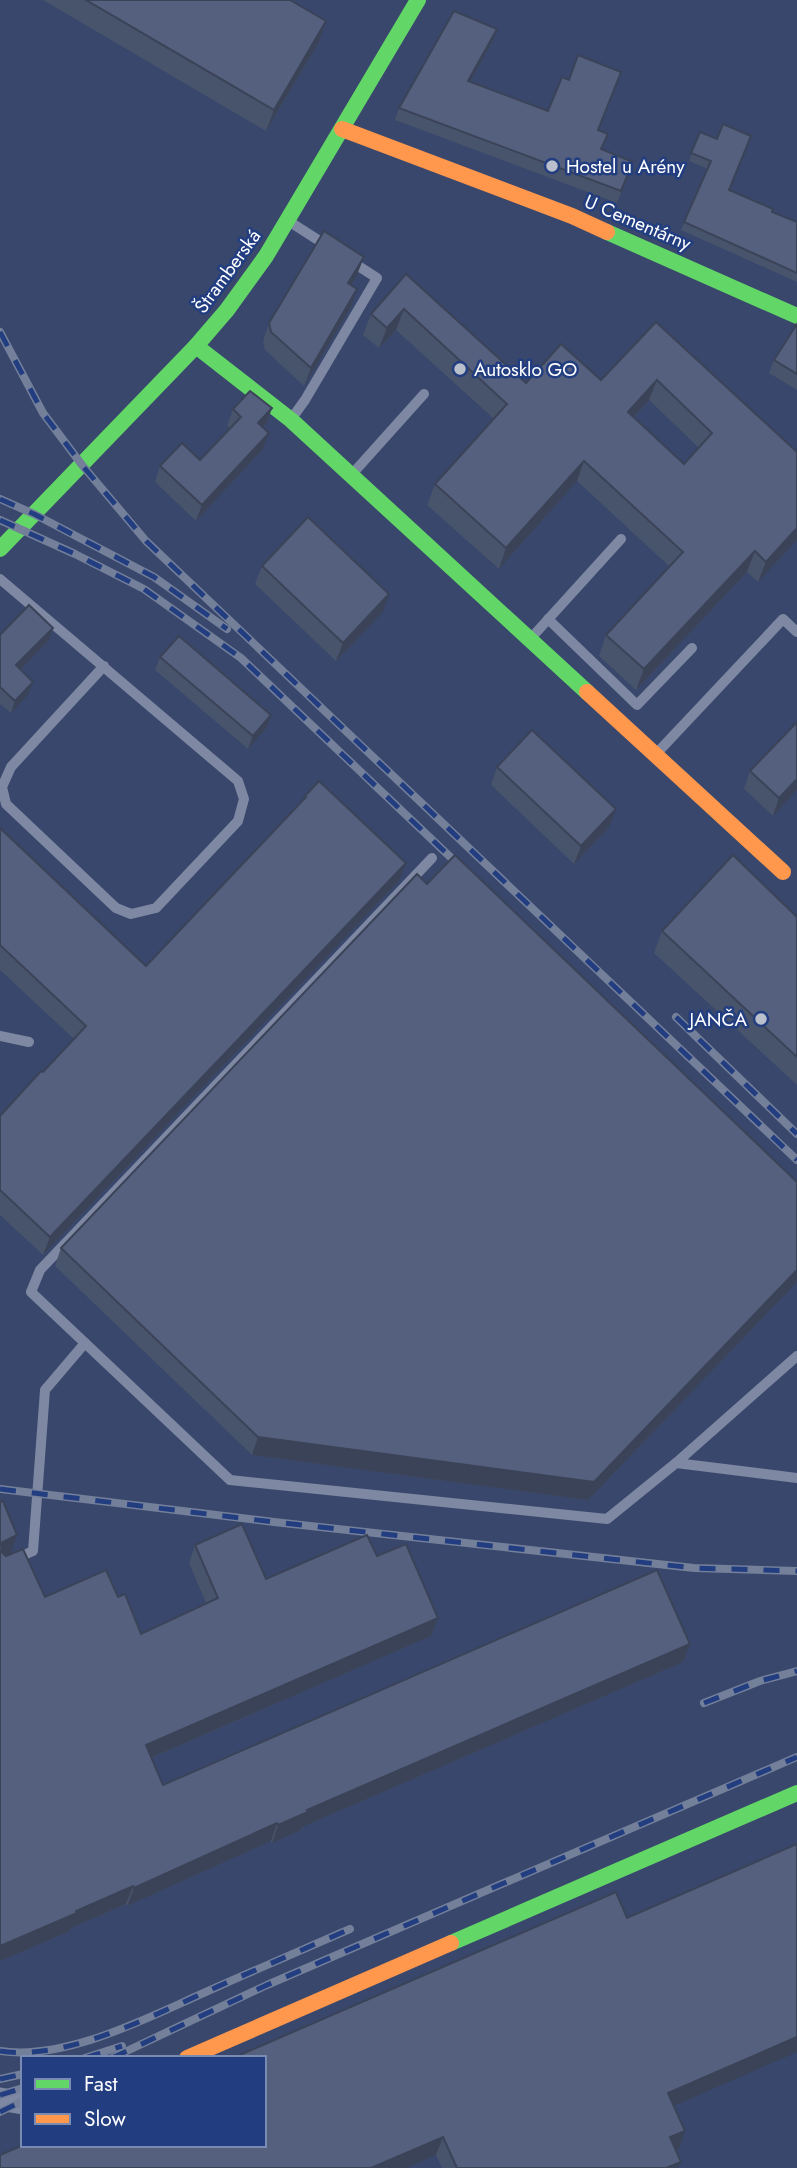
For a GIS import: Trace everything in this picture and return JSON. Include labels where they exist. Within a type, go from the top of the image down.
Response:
[{"type":"street","name":"Štramberská","points":[[0,549],[197,346],[246,283],[287,221],[418,0]]},
{"type":"street","name":"U Cementárny","points":[[342,129],[584,221],[797,316]]},
{"type":"street","points":[[197,346],[291,420],[352,474],[787,876]]},
{"type":"street","points":[[192,2056],[797,1793]]},
{"type":"street","points":[[0,2099],[21,2103]]},
{"type":"lane","points":[[287,221],[377,278],[291,420]]},
{"type":"lane","points":[[352,474],[424,394]]},
{"type":"lane","points":[[530,639],[621,539]]},
{"type":"lane","points":[[0,579],[104,666],[238,781],[244,799],[238,821],[156,908],[131,914],[116,908],[6,804],[2,787],[11,767],[104,666]]},
{"type":"lane","points":[[548,619],[637,705],[692,648]]},
{"type":"lane","points":[[655,755],[783,619],[797,632]]},
{"type":"lane","points":[[432,858],[40,1270],[31,1292],[230,1480],[607,1519],[676,1464],[797,1356]]},
{"type":"lane","points":[[0,1036],[29,1042]]},
{"type":"lane","points":[[0,1566],[33,1551],[45,1390],[85,1343]]},
{"type":"lane","points":[[676,1464],[797,1478]]},
{"type":"building","points":[[86,0],[290,0],[326,21],[274,110]]},
{"type":"building","points":[[454,11],[497,29],[468,81],[548,111],[562,77],[569,80],[578,55],[621,72],[598,130],[608,134],[601,149],[633,162],[621,191],[399,108]]},
{"type":"building","points":[[723,124],[751,136],[729,190],[797,222],[797,273],[684,222],[711,161],[691,153],[700,132],[717,139]]},
{"type":"building","points":[[324,231],[364,257],[348,283],[357,289],[311,368],[271,332],[269,323]]},
{"type":"building","points":[[406,274],[526,383],[561,344],[601,380],[656,322],[797,452],[797,528],[766,562],[755,551],[644,669],[606,635],[683,552],[584,461],[506,548],[435,484],[507,404],[404,309],[387,328],[371,314]],"holes":[[[657,380],[712,433],[684,464],[628,412]]]},
{"type":"building","points":[[797,324],[797,374],[774,360]]},
{"type":"building","points":[[250,391],[272,408],[258,423],[269,433],[202,505],[160,466],[182,443],[200,460],[241,417],[233,409]]},
{"type":"building","points":[[308,517],[389,594],[343,643],[262,566]]},
{"type":"building","points":[[29,605],[53,628],[16,665],[33,682],[15,701],[0,687],[0,635]]},
{"type":"building","points":[[179,636],[271,715],[253,736],[160,657]]},
{"type":"building","points":[[797,722],[797,779],[779,798],[750,771]]},
{"type":"building","points":[[532,730],[616,809],[581,846],[497,767]]},
{"type":"building","points":[[319,781],[406,863],[50,1237],[0,1190],[0,1116],[86,1026],[0,945],[0,828],[146,966]]},
{"type":"building","points":[[455,855],[797,1182],[797,1270],[594,1482],[258,1437],[61,1248],[417,874],[427,884]]},
{"type":"building","name":"JANČA","points":[[733,855],[797,917],[797,1057],[662,931]]},
{"type":"building","points":[[3,1501],[17,1535],[0,1546],[0,1502]]},
{"type":"building","points":[[242,1524],[266,1579],[367,1535],[377,1556],[406,1544],[438,1618],[146,1745],[163,1785],[657,1570],[690,1644],[0,1946],[0,1551],[6,1556],[23,1549],[45,1597],[106,1570],[118,1597],[125,1594],[141,1634],[218,1598],[195,1545]]},
{"type":"building","points":[[797,1844],[797,2037],[668,2093],[685,2131],[670,2137],[681,2162],[666,2168],[457,2168],[443,2137],[371,2168],[0,2168],[0,2155],[21,2146],[266,2147],[266,2056],[238,2056],[616,1892],[627,1918]]},
{"type":"railway","points":[[0,332],[43,413],[82,465],[146,541],[797,1160]]},
{"type":"railway","points":[[0,499],[154,577],[227,629]]},
{"type":"railway","points":[[0,520],[144,589],[241,658],[465,871]]},
{"type":"railway","points":[[676,1017],[797,1134]]},
{"type":"railway","points":[[0,1489],[694,1568],[797,1571]]},
{"type":"railway","points":[[704,1703],[760,1681],[797,1671]]},
{"type":"railway","points":[[116,2056],[267,1985],[797,1757]]},
{"type":"railway","points":[[0,2051],[52,2050],[107,2035],[350,1929]]},
{"type":"railway","points":[[91,2056],[122,2046]]},
{"type":"railway","points":[[0,2079],[21,2074]]},
{"type":"railway","points":[[0,2095],[21,2089]]},
{"type":"railway","points":[[0,2112],[21,2102]]},
{"type":"traffic: fast","points":[[0,549],[196,346],[227,310],[266,256],[418,0]]},
{"type":"traffic: fast","points":[[607,232],[797,316]]},
{"type":"traffic: fast","points":[[196,346],[291,420],[587,692]]},
{"type":"traffic: fast","points":[[451,1943],[797,1793]]},
{"type":"traffic: slow","points":[[342,129],[572,216],[607,232]]},
{"type":"traffic: slow","points":[[587,692],[783,872]]},
{"type":"traffic: slow","points":[[192,2056],[451,1943]]},
{"type":"place","name":"Hostel u Arény","points":[[552,166]]},
{"type":"place","name":"Autosklo GO","points":[[460,369]]},
{"type":"place","name":"JANČA","points":[[761,1019]]}]
